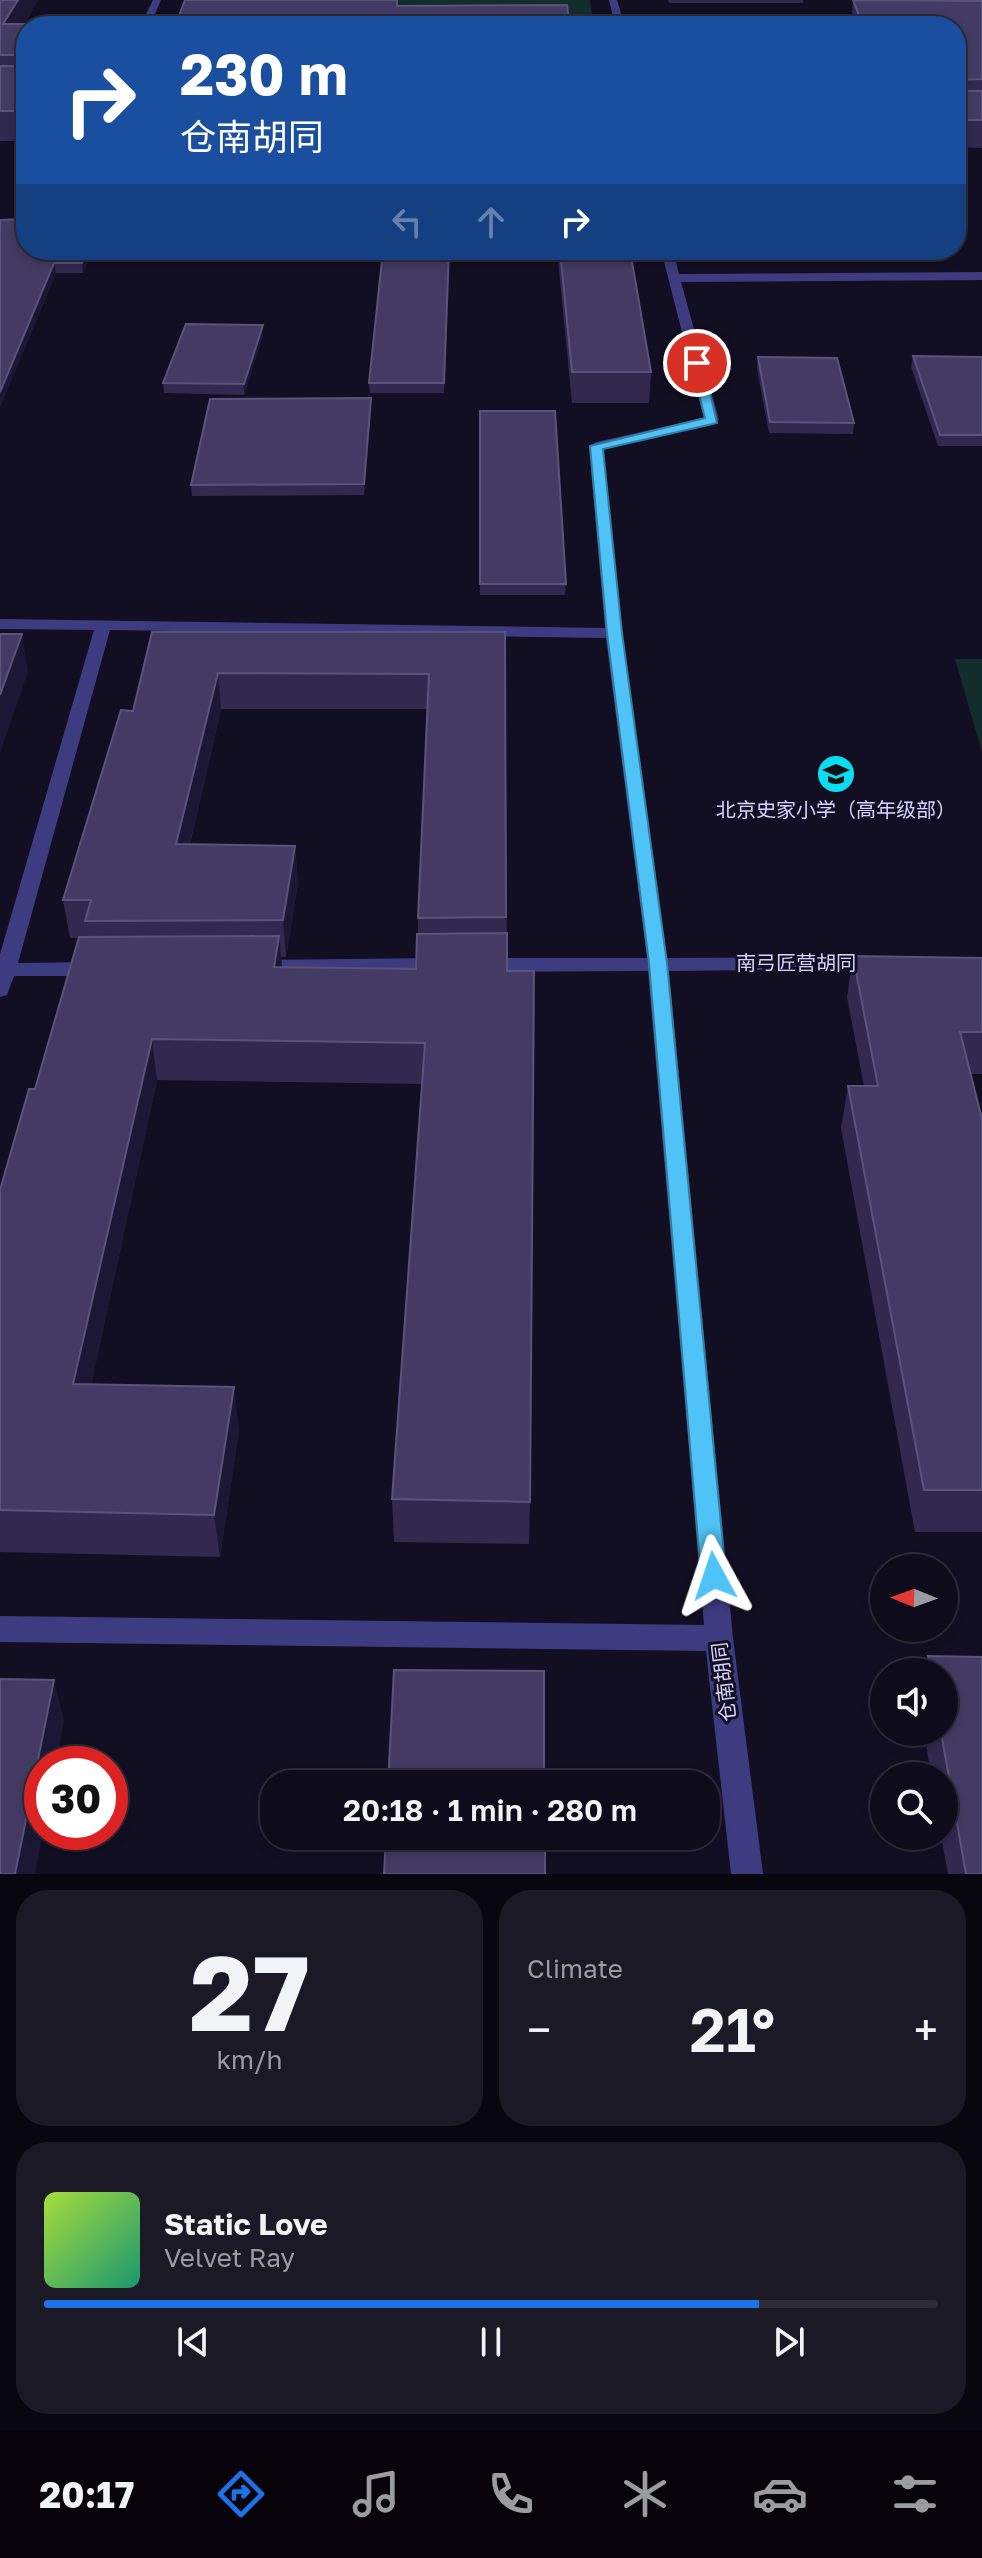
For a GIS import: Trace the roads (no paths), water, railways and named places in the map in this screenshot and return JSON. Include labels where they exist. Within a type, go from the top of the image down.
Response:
[{"type":"street","name":"仓南胡同","points":[[670,260],[712,420],[596,446],[614,633],[658,963],[719,1638],[747,1874]]},
{"type":"street","points":[[674,278],[982,276]]},
{"type":"street","points":[[0,624],[614,633]]},
{"type":"street","points":[[104,624],[2,977],[117,969]]},
{"type":"street","name":"南弓匠营胡同","points":[[228,968],[905,963]]},
{"type":"street","points":[[0,1629],[719,1638]]},
{"type":"place","name":"北京史家小学（高年级部）","points":[[836,774]]}]
